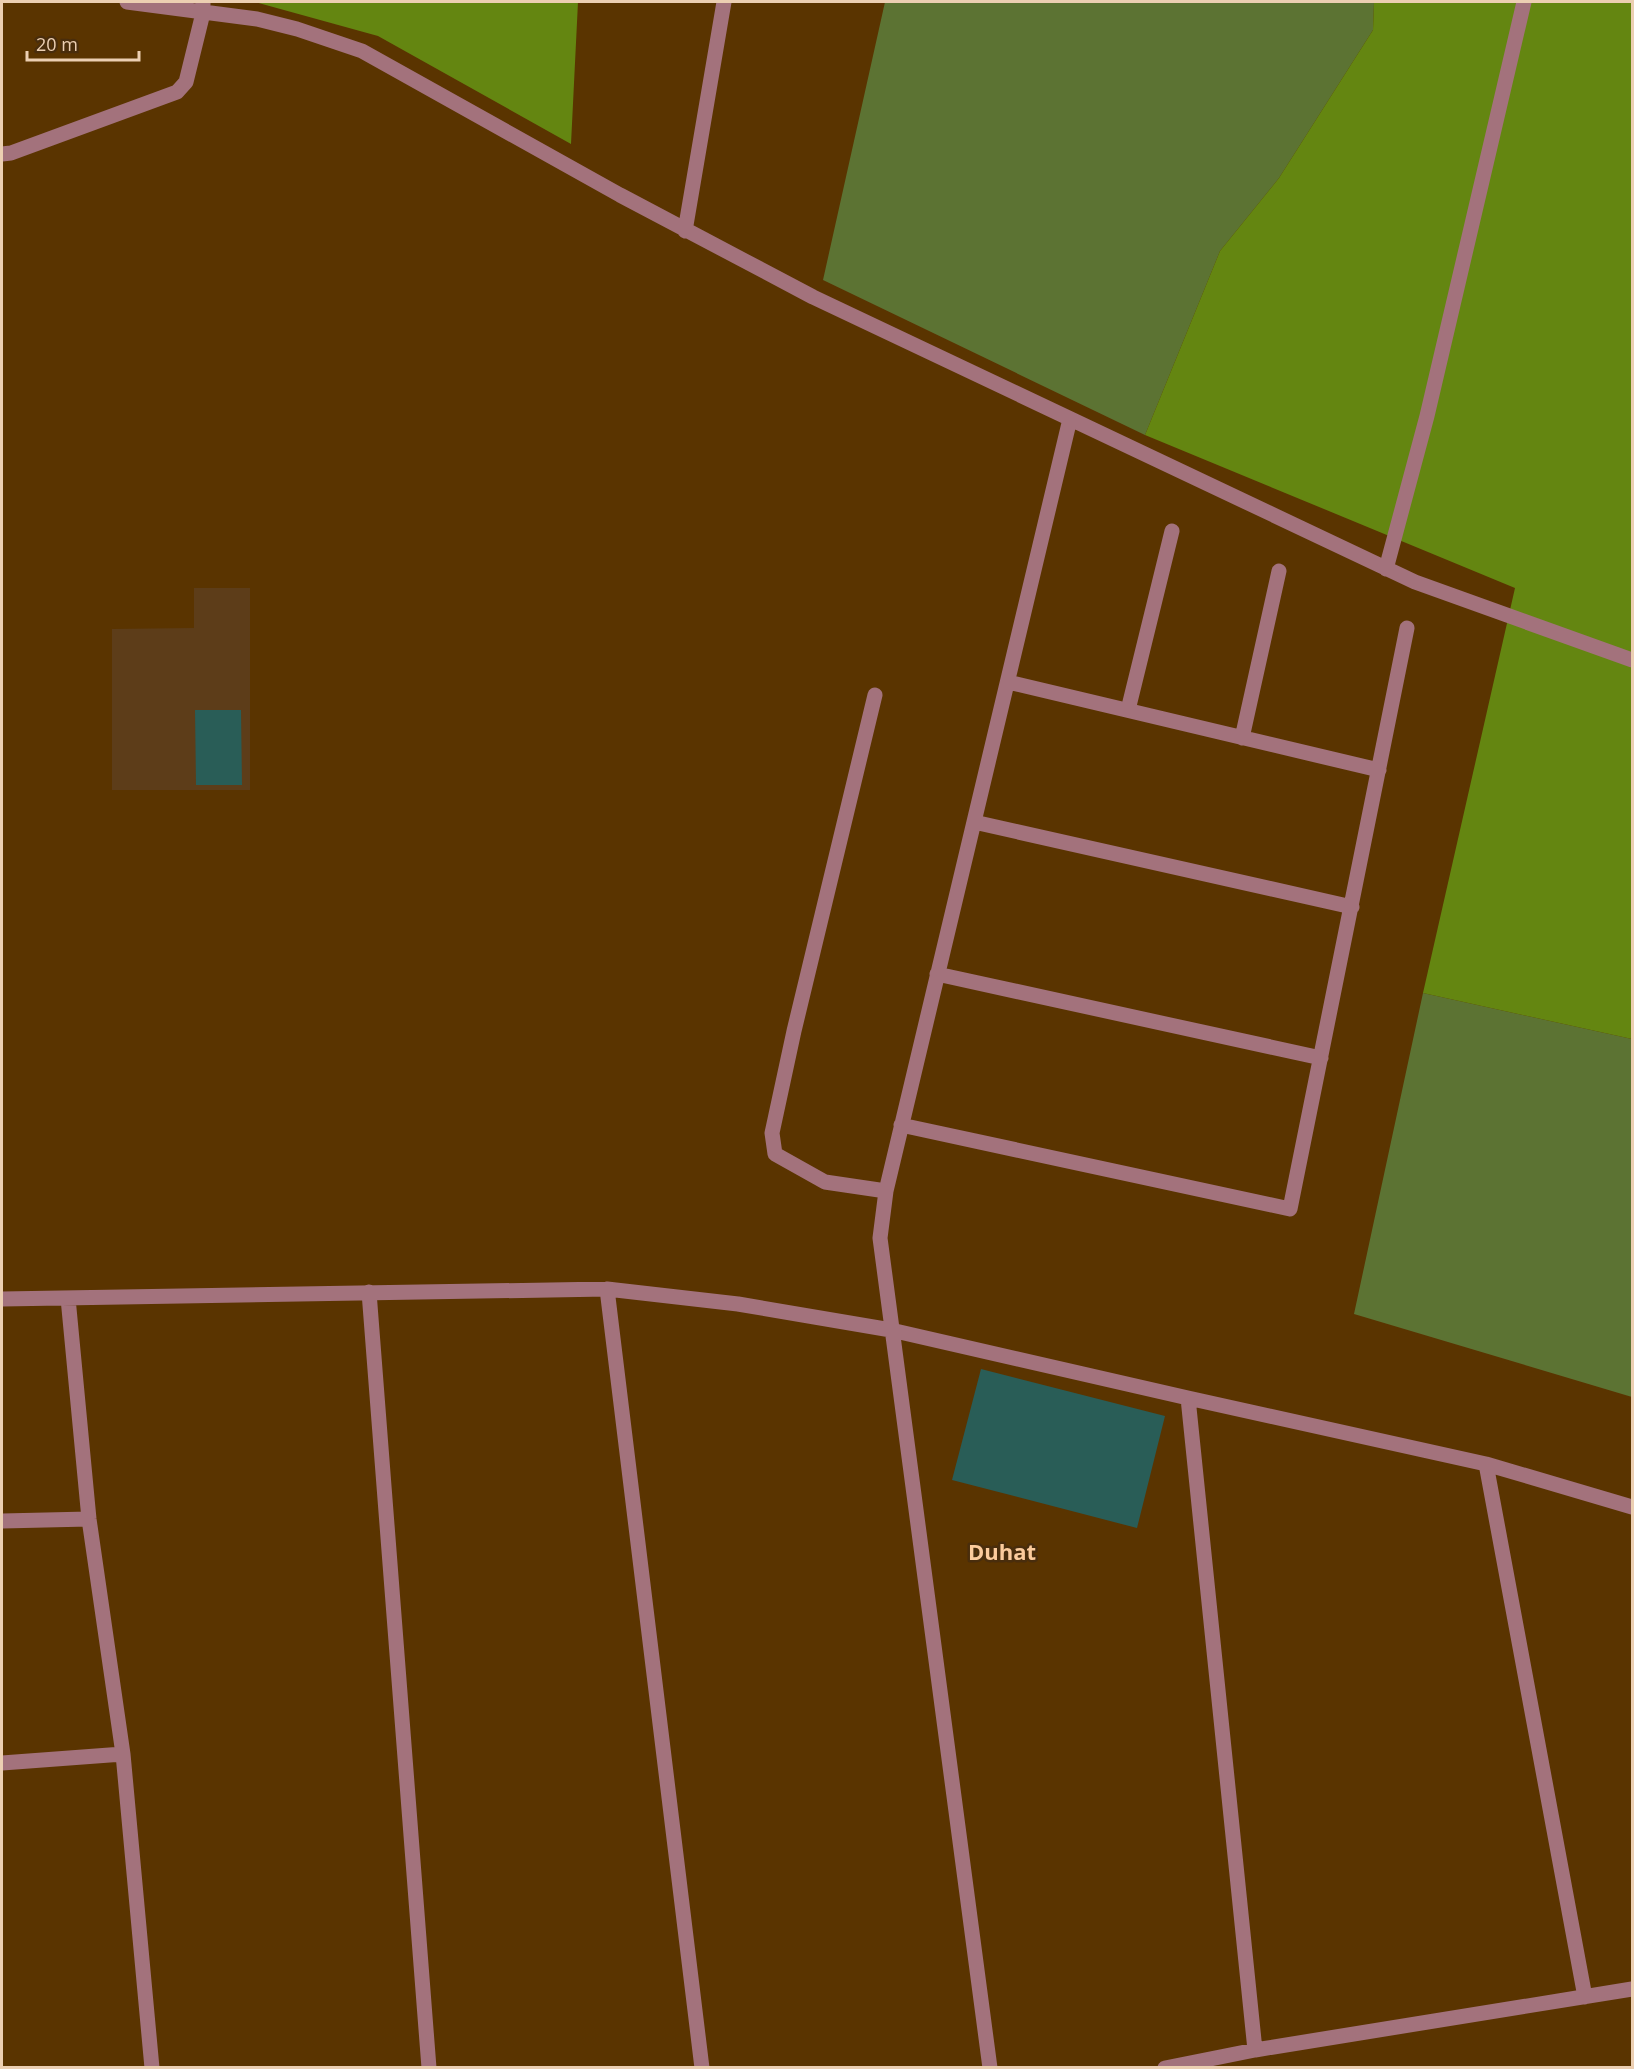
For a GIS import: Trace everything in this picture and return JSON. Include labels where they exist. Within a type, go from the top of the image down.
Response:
[{"type":"street","points":[[127,2],[203,7],[297,29],[362,51],[685,231],[813,297],[1415,582],[1632,660]]},
{"type":"street","points":[[685,231],[724,2]]},
{"type":"street","points":[[1386,568],[1427,416],[1524,2]]},
{"type":"street","points":[[2,154],[177,92],[186,82],[203,7]]},
{"type":"street","points":[[990,2067],[880,1238],[886,1191],[901,1125],[1070,419]]},
{"type":"street","points":[[1128,710],[1172,531]]},
{"type":"street","points":[[1242,738],[1279,571]]},
{"type":"street","points":[[901,1125],[1290,1209],[1407,628]]},
{"type":"street","points":[[1008,682],[1379,770]]},
{"type":"street","points":[[875,695],[794,1031],[772,1133],[775,1154],[825,1182],[886,1191]]},
{"type":"street","points":[[974,822],[1352,907]]},
{"type":"street","points":[[937,974],[1321,1058]]},
{"type":"street","points":[[607,1289],[702,2067]]},
{"type":"street","points":[[2,1299],[607,1289],[738,1304],[891,1330],[1486,1464],[1632,1507]]},
{"type":"street","points":[[369,1292],[429,2067]]},
{"type":"street","points":[[68,1298],[90,1519],[123,1754],[152,2067]]},
{"type":"street","points":[[1188,1398],[1256,2050]]},
{"type":"street","points":[[1486,1464],[1585,1997]]},
{"type":"street","points":[[2,1521],[90,1519]]},
{"type":"street","points":[[2,1763],[123,1754]]},
{"type":"street","points":[[1165,2067],[1632,1989]]},
{"type":"shaded area","points":[[194,588],[250,588],[250,790],[112,790],[112,629],[194,628]]},
{"type":"green space","points":[[255,2],[578,2],[571,144],[378,36]]},
{"type":"green space","points":[[885,2],[1374,2],[1373,30],[1279,178],[1220,251],[1145,435],[823,280]]},
{"type":"green space","points":[[1374,2],[1632,2],[1632,1039],[1423,993],[1515,588],[1145,435],[1220,251],[1279,178],[1373,30]]},
{"type":"green space","points":[[1423,993],[1632,1039],[1632,1397],[1354,1314]]},
{"type":"building","points":[[195,710],[241,710],[242,785],[196,785]]},
{"type":"building","points":[[981,1369],[1165,1416],[1137,1528],[952,1480]]},
{"type":"district","name":"Duhat","points":[[1002,1552]]}]
